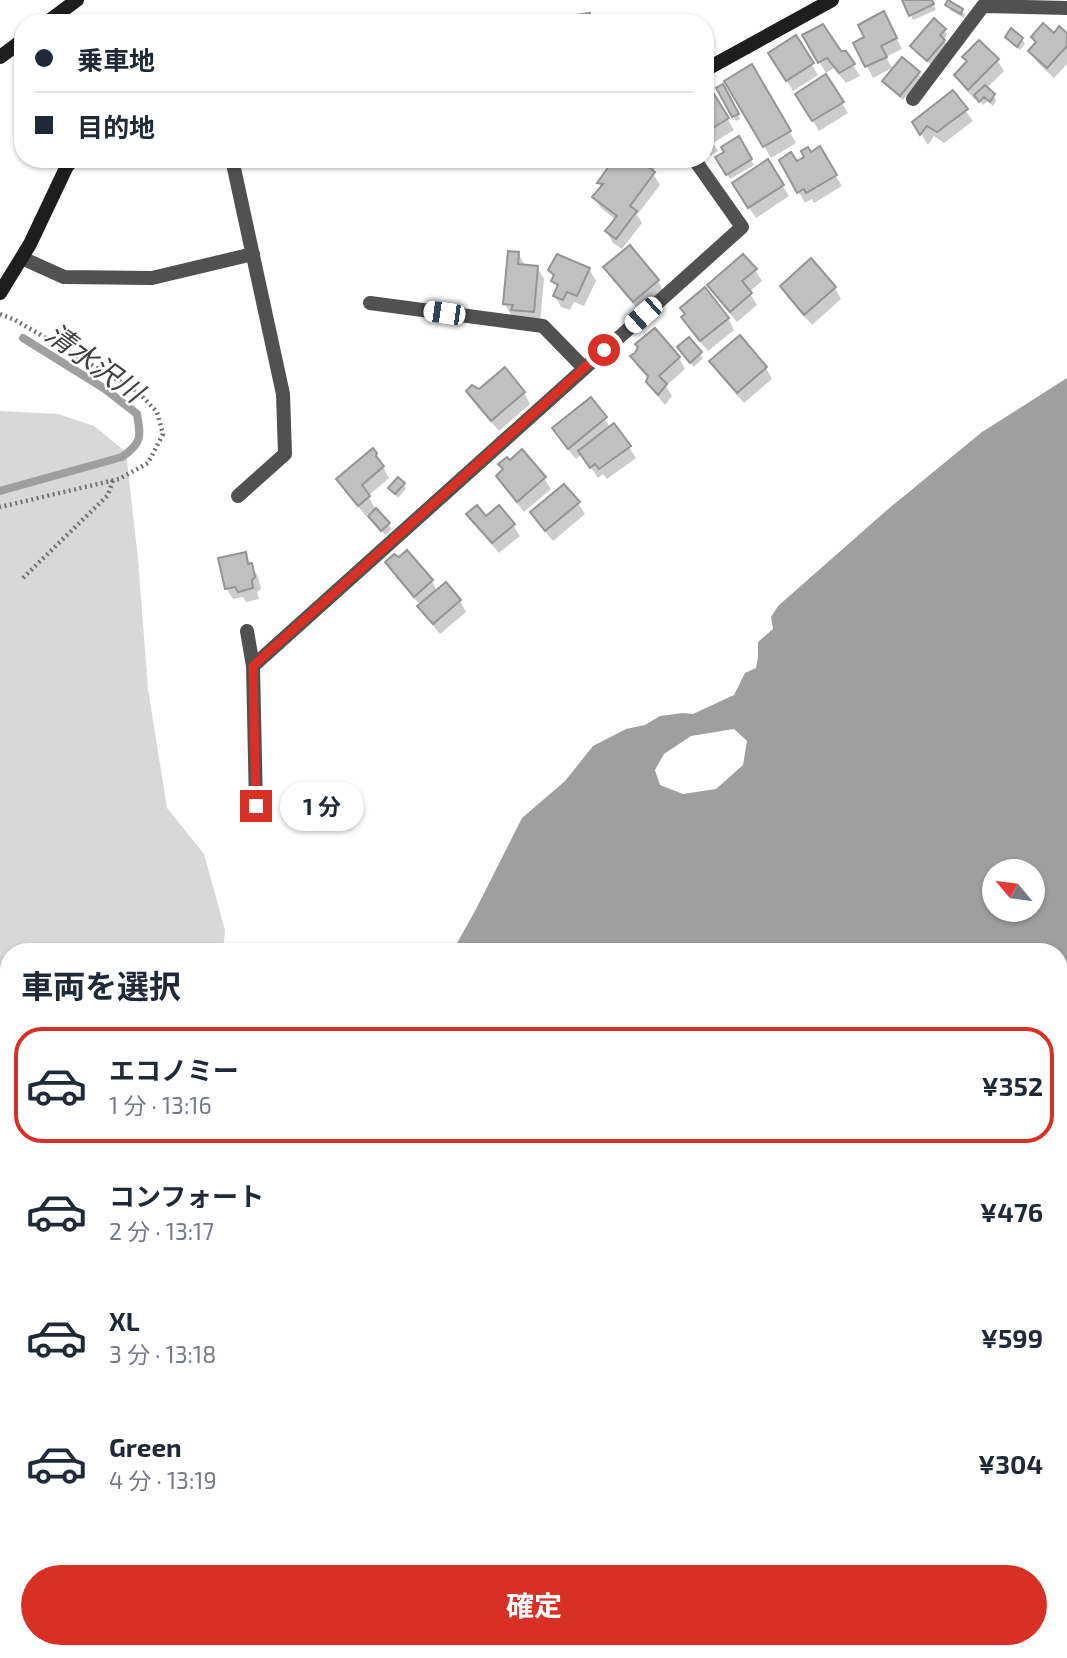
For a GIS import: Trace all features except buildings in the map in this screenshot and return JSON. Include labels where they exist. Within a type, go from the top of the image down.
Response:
[{"type":"main road","points":[[58,14],[77,0]]},
{"type":"main road","points":[[714,65],[832,0]]},
{"type":"main road","points":[[0,293],[22,258],[66,168]]},
{"type":"street","points":[[913,99],[982,2],[1067,8]]},
{"type":"street","points":[[234,168],[283,394],[285,454],[238,496]]},
{"type":"street","points":[[253,666],[742,227],[700,168]]},
{"type":"street","points":[[22,258],[64,276],[152,278],[253,254]]},
{"type":"street","points":[[370,303],[543,326],[584,368]]},
{"type":"street","points":[[247,631],[253,666],[256,806]]},
{"type":"path","points":[[0,314],[15,320],[138,392],[157,412],[163,434],[148,463],[119,479],[0,507]]},
{"type":"path","points":[[23,578],[108,495],[113,480]]},
{"type":"shaded area","points":[[1067,378],[1067,943],[457,943],[522,818],[565,781],[593,746],[660,716],[693,714],[734,695],[745,673],[756,668],[758,642],[773,629],[771,617],[778,606],[887,510],[982,432]],"holes":[[[734,729],[747,741],[743,765],[716,789],[683,794],[660,785],[655,770],[664,754],[691,736]]]},
{"type":"shaded area","points":[[0,411],[58,414],[94,426],[126,452],[148,689],[167,808],[204,854],[225,930],[224,943],[0,943]]},
{"type":"waterway","name":"清水沢川","points":[[0,491],[122,457],[139,439],[137,414],[105,389],[23,338]]},
{"type":"route","points":[[256,806],[253,666],[604,350]]}]
